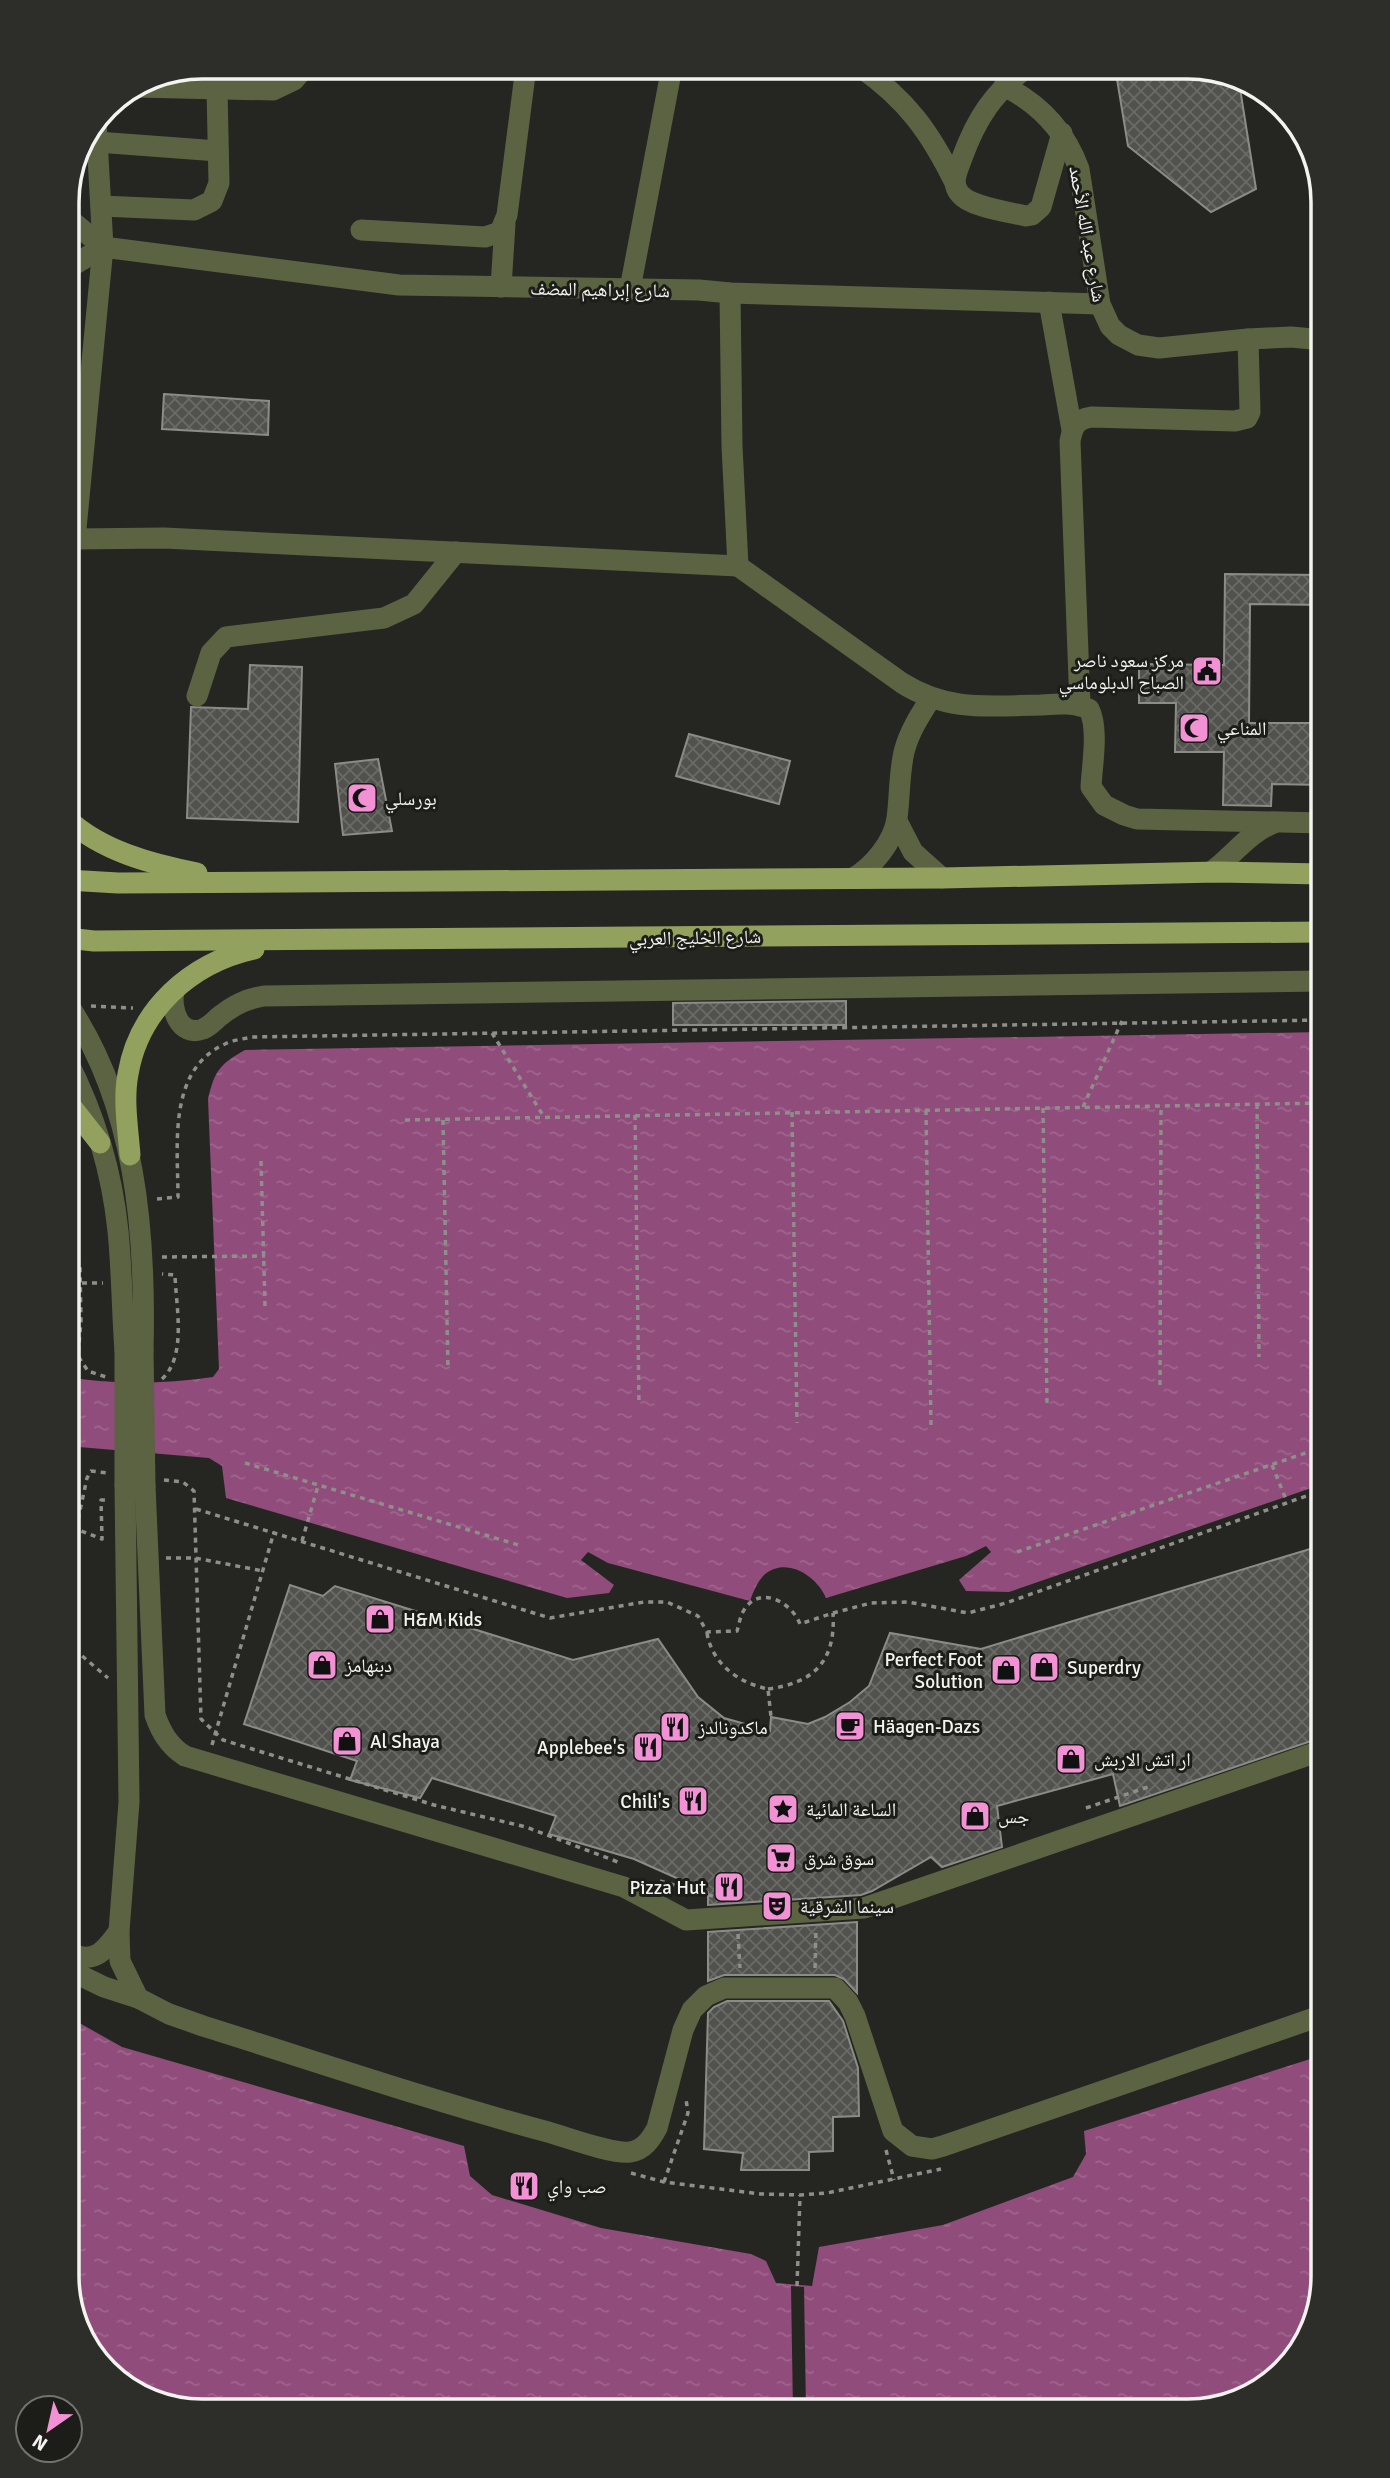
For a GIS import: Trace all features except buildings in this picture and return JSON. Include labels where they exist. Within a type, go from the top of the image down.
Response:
[{"type":"main road","points":[[79,827],[112,849],[130,855],[173,868],[241,881]]},
{"type":"main road","points":[[79,881],[118,883],[943,878],[1211,872],[1311,874]]},
{"type":"main road","name":"شارع الخليج العربي","points":[[79,939],[316,941],[1311,932]]},
{"type":"main road","points":[[130,1155],[126,1097],[131,1059],[136,1041],[156,1009],[188,976],[230,954],[316,941]]},
{"type":"main road","points":[[79,1116],[100,1143]]},
{"type":"street","points":[[156,88],[273,90],[295,79]]},
{"type":"street","points":[[501,287],[505,224],[524,79]]},
{"type":"street","points":[[630,289],[669,79]]},
{"type":"street","points":[[875,79],[907,105],[936,145],[955,183]]},
{"type":"street","points":[[955,183],[972,131],[984,110],[1012,79]]},
{"type":"street","name":"شارع عبد الله الأحمد","points":[[1004,86],[1025,96],[1043,111],[1073,151],[1079,169],[1100,304],[1110,326],[1119,335],[1139,345],[1159,348],[1248,339],[1311,339]]},
{"type":"street","points":[[101,206],[201,208],[212,201],[218,189],[216,89]]},
{"type":"street","points":[[101,132],[218,151]]},
{"type":"street","name":"شارع عبد الله الأحمد","points":[[955,183],[957,190],[967,201],[1032,215],[1041,207],[1062,133]]},
{"type":"street","points":[[79,434],[103,247],[97,137]]},
{"type":"street","points":[[361,230],[485,237],[500,232],[505,224]]},
{"type":"street","points":[[79,227],[103,247]]},
{"type":"street","points":[[79,262],[103,247]]},
{"type":"street","name":"شارع إبراهيم المضف","points":[[103,247],[399,285],[699,290],[1100,304]]},
{"type":"street","points":[[730,293],[732,446],[738,566]]},
{"type":"street","points":[[1049,302],[1072,430],[1080,706]]},
{"type":"street","points":[[1072,430],[1082,418],[1092,417],[1235,421],[1247,418],[1250,406],[1248,339]]},
{"type":"street","points":[[79,539],[164,537],[738,566],[902,683],[931,698],[970,706],[1080,706],[1088,709],[1093,718],[1091,787],[1104,805],[1113,811],[1137,819],[1311,823]]},
{"type":"street","points":[[197,696],[211,653],[226,637],[384,618],[414,604],[456,552]]},
{"type":"street","points":[[853,878],[866,870],[876,859],[897,821],[905,750],[910,734],[931,698]]},
{"type":"street","points":[[897,821],[913,852],[943,878]]},
{"type":"street","points":[[1211,872],[1262,828],[1276,822]]},
{"type":"street","points":[[1279,932],[1311,938]]},
{"type":"street","points":[[174,990],[173,1007],[176,1019],[189,1030],[195,1031],[207,1027],[241,1001],[264,996],[1311,981]]},
{"type":"street","points":[[79,1023],[117,1108],[130,1155],[142,1254],[134,1350],[135,1485],[127,1695],[129,1802],[119,1931],[120,1961],[138,1997]]},
{"type":"street","points":[[79,1088],[100,1143],[109,1177],[134,1350]]},
{"type":"street","points":[[135,1485],[155,1715],[164,1736],[175,1750],[207,1763],[624,1887],[686,1920],[863,1908],[1311,1755]]},
{"type":"street","points":[[79,1956],[94,1956],[104,1950],[119,1931]]},
{"type":"street","points":[[79,1975],[104,1987],[138,1997],[169,2014],[203,2026],[532,2128],[624,2152],[639,2150],[652,2137],[657,2128],[679,2041],[692,2010],[706,1996],[724,1988],[835,1988],[848,2002],[859,2026],[890,2126],[904,2141],[921,2149],[943,2146],[1311,2019]]},
{"type":"path","points":[[157,1210],[157,1198],[178,1197],[178,1110],[190,1077],[209,1053],[226,1044],[252,1037],[1311,1020]]},
{"type":"path","points":[[1083,1107],[1122,1021]]},
{"type":"path","points":[[492,1034],[544,1117]]},
{"type":"path","points":[[405,1120],[1311,1103]]},
{"type":"path","points":[[1257,1104],[1259,1357]]},
{"type":"path","points":[[1160,1385],[1161,1106]]},
{"type":"path","points":[[1043,1108],[1047,1404]]},
{"type":"path","points":[[926,1110],[931,1426]]},
{"type":"path","points":[[792,1112],[797,1423]]},
{"type":"path","points":[[635,1115],[639,1404]]},
{"type":"path","points":[[443,1119],[448,1370]]},
{"type":"path","points":[[261,1161],[265,1306]]},
{"type":"path","points":[[156,1257],[265,1256]]},
{"type":"path","points":[[79,1263],[82,1283],[79,1338]]},
{"type":"path","points":[[154,1382],[163,1379],[174,1364],[177,1345],[175,1275],[156,1274]]},
{"type":"path","points":[[82,1283],[104,1283]]},
{"type":"path","points":[[79,1358],[88,1371],[113,1377]]},
{"type":"path","points":[[1017,1552],[1311,1452]]},
{"type":"path","points":[[245,1463],[522,1546]]},
{"type":"path","points":[[1272,1465],[1287,1502]]},
{"type":"path","points":[[302,1541],[318,1485]]},
{"type":"path","points":[[190,1486],[194,1491],[196,1509],[195,1558],[201,1719],[215,1735],[223,1740],[434,1805],[526,1827],[626,1866]]},
{"type":"path","points":[[707,1632],[737,1631],[744,1608],[757,1599],[772,1598],[783,1602],[796,1613],[800,1625],[871,1603],[908,1602],[968,1613],[1006,1603],[1311,1494]]},
{"type":"path","points":[[79,1530],[102,1539],[101,1500]]},
{"type":"path","points":[[196,1509],[550,1618],[644,1602],[667,1602],[698,1616],[707,1632],[708,1641],[730,1672],[755,1686],[768,1689],[800,1682],[815,1672],[832,1644],[833,1613]]},
{"type":"path","points":[[207,1763],[274,1532]]},
{"type":"path","points":[[162,1558],[195,1558],[263,1571]]},
{"type":"path","points":[[79,1654],[127,1695]]},
{"type":"path","points":[[768,1689],[771,1717]]},
{"type":"path","points":[[1080,1811],[1156,1784]]},
{"type":"path","points":[[657,1880],[719,1897]]},
{"type":"path","points":[[815,1988],[816,1911]]},
{"type":"path","points":[[738,1917],[740,1988]]},
{"type":"path","points":[[625,2171],[664,2182],[761,2194],[800,2195],[827,2193],[941,2169]]},
{"type":"path","points":[[797,2286],[800,2195]]},
{"type":"water","points":[[1311,1032],[1311,1488],[1009,1592],[966,1591],[959,1580],[991,1552],[986,1546],[966,1556],[826,1598],[808,1576],[781,1567],[763,1576],[750,1601],[608,1563],[588,1552],[581,1560],[614,1585],[609,1593],[567,1598],[226,1498],[222,1466],[209,1458],[79,1447],[79,1378],[122,1382],[176,1381],[213,1377],[219,1369],[208,1099],[220,1069],[245,1050]]},
{"type":"water","points":[[79,2023],[122,2047],[464,2146],[470,2176],[492,2195],[601,2228],[751,2254],[766,2261],[776,2283],[812,2286],[819,2247],[943,2225],[1073,2177],[1086,2154],[1084,2131],[1311,2059],[1310,2292],[1307,2308],[1295,2338],[1281,2357],[1263,2374],[1250,2383],[1220,2395],[1188,2399],[194,2399],[162,2393],[127,2374],[95,2338],[81,2300]]},
{"type":"pier","points":[[791,2286],[804,2287],[806,2399],[793,2399]]},
{"type":"place","name":"مركز سعود ناصر الصباح الدبلوماسي","points":[[1207,671]]},
{"type":"place","name":"المناعي","points":[[1194,728]]},
{"type":"place","name":"بورسلي","points":[[362,798]]},
{"type":"place","name":"H&M Kids","points":[[380,1619]]},
{"type":"place","name":"دبنهامز","points":[[322,1665]]},
{"type":"place","name":"Superdry","points":[[1044,1667]]},
{"type":"place","name":"Perfect Foot Solution","points":[[1006,1670]]},
{"type":"place","name":"Häagen-Dazs","points":[[850,1726]]},
{"type":"place","name":"ماكدونالدز","points":[[675,1727]]},
{"type":"place","name":"Al Shaya","points":[[347,1741]]},
{"type":"place","name":"Applebee's","points":[[648,1747]]},
{"type":"place","name":"ار اتش الاربش","points":[[1071,1759]]},
{"type":"place","name":"Chili's","points":[[693,1801]]},
{"type":"place","name":"الساعة المائية","points":[[783,1809]]},
{"type":"place","name":"جس","points":[[975,1816]]},
{"type":"place","name":"سوق شرق","points":[[781,1858]]},
{"type":"place","name":"Pizza Hut","points":[[729,1887]]},
{"type":"place","name":"سينما الشرقية","points":[[777,1906]]},
{"type":"place","name":"صب واي","points":[[524,2186]]}]
